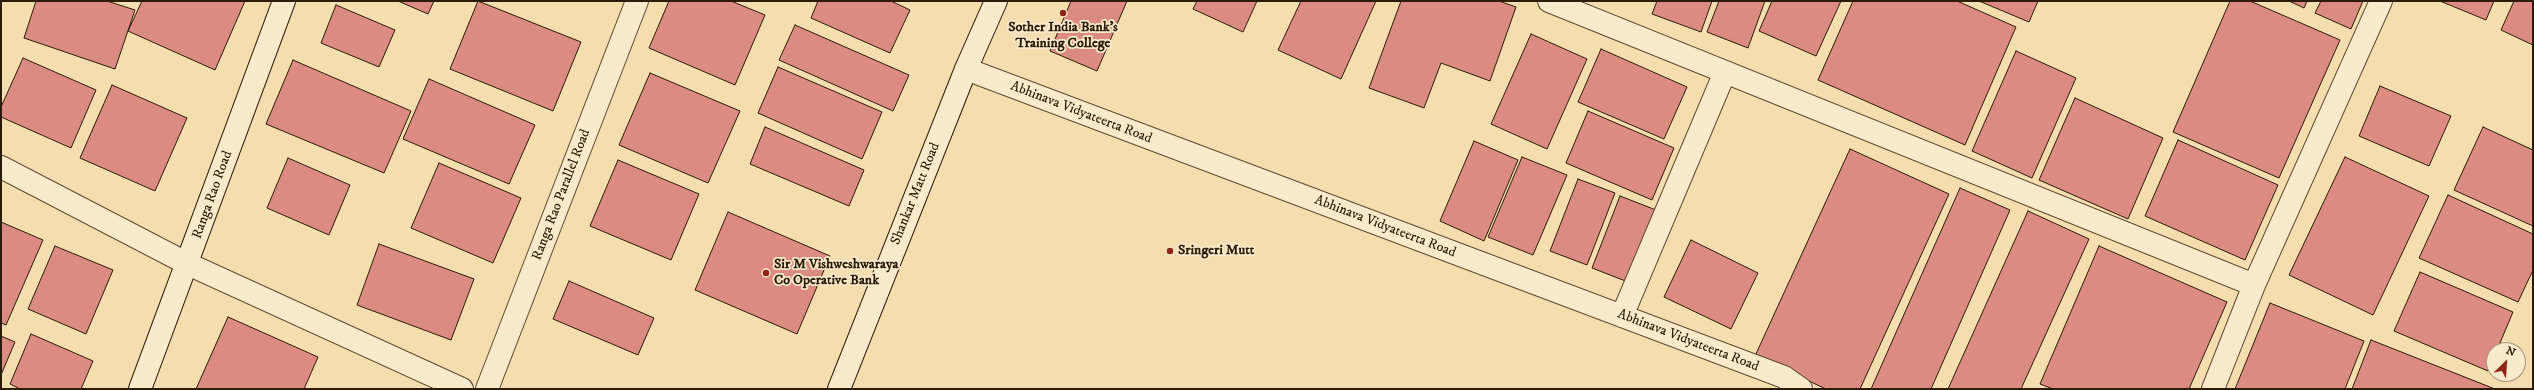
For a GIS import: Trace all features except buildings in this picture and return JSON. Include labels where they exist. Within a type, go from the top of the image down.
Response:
[{"type":"street","name":"Ranga Rao Road","points":[[140,389],[188,264],[284,1]]},
{"type":"street","name":"Ranga Rao Parallel Road","points":[[487,389],[637,1]]},
{"type":"street","name":"Shankar Matt Road","points":[[839,389],[966,69],[996,1]]},
{"type":"street","points":[[1549,1],[2254,285]]},
{"type":"street","points":[[2213,389],[2254,285],[2381,1]]},
{"type":"street","name":"Abhinava Vidyateerta Road","points":[[966,69],[1784,377],[1801,389]]},
{"type":"street","points":[[1622,316],[1725,72]]},
{"type":"street","points":[[1,167],[188,264],[462,389]]},
{"type":"place","name":"Sother India Bank's Training College","points":[[1063,13]]},
{"type":"place","name":"Sringeri Mutt","points":[[1170,251]]},
{"type":"place","name":"Sir M Vishweshwaraya Co Operative Bank","points":[[766,273]]}]
